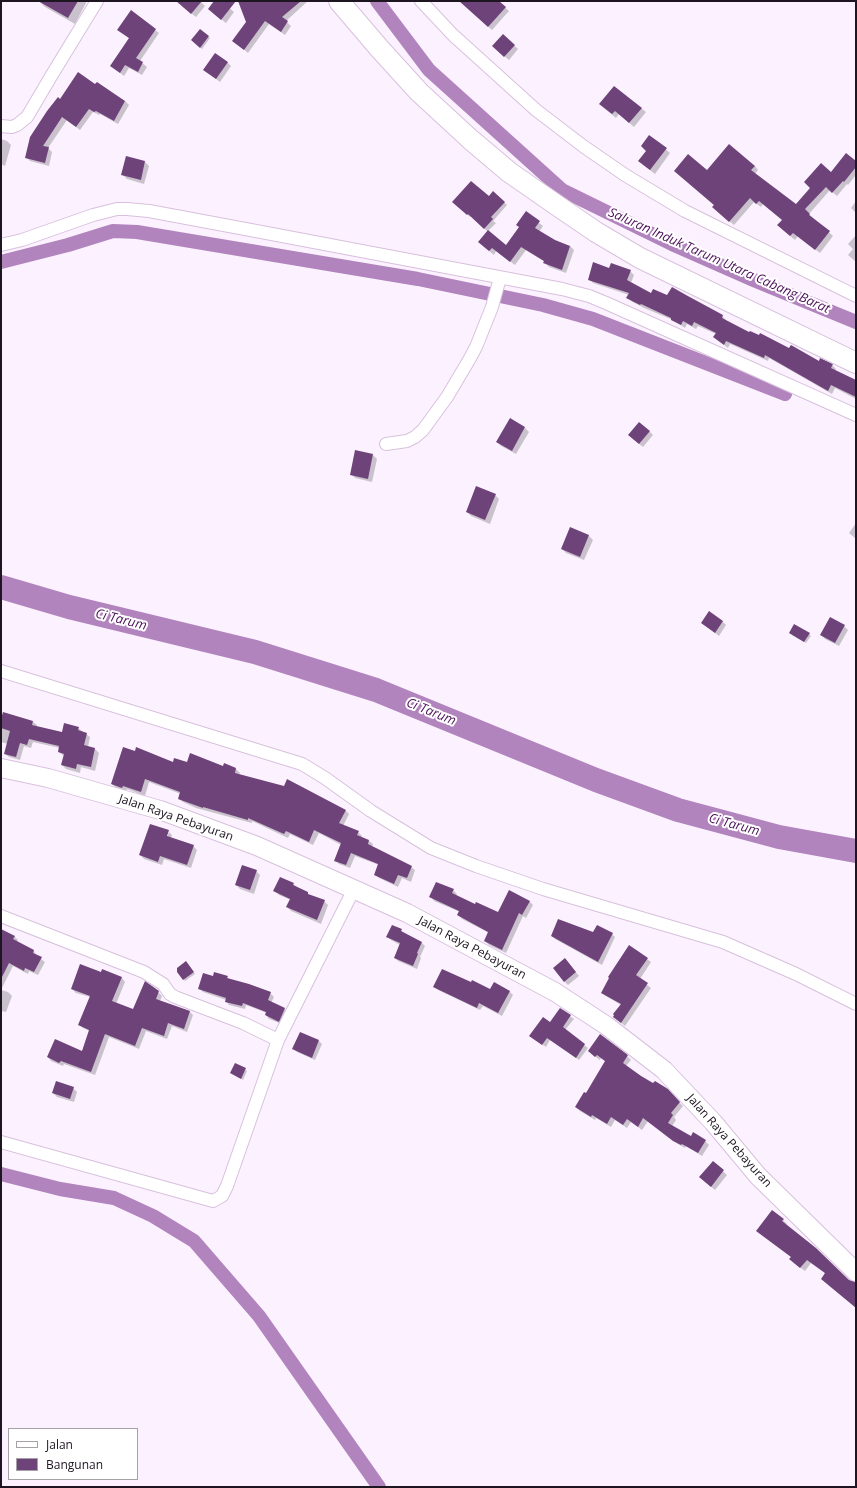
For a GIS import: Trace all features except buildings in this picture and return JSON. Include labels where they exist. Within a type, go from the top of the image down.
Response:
[{"type":"main road","points":[[339,1],[419,92],[470,139],[509,172],[554,204],[596,232],[640,258],[856,363]]},
{"type":"main road","name":"Jalan Raya Pebayuran","points":[[1,768],[48,778],[160,810],[257,846],[407,913],[555,992],[607,1026],[664,1070],[693,1099],[758,1176],[856,1272]]},
{"type":"street","points":[[1,126],[12,127],[27,117],[52,73],[97,1]]},
{"type":"street","points":[[421,1],[453,36],[536,110],[583,146],[625,175],[685,211],[856,296]]},
{"type":"street","points":[[1,245],[22,240],[93,215],[117,209],[127,209],[150,211],[562,289],[589,296],[856,415]]},
{"type":"street","points":[[386,444],[407,441],[415,437],[431,420],[469,360],[492,307],[500,278]]},
{"type":"street","points":[[1,671],[302,764],[325,778],[371,811],[431,848],[476,866],[543,889],[723,942],[796,974],[856,1004]]},
{"type":"street","points":[[1,1142],[213,1201],[222,1196],[227,1186],[278,1040],[354,889]]},
{"type":"street","points":[[1,916],[144,972],[163,984],[170,994],[175,997],[243,1023],[278,1040]]},
{"type":"waterway","name":"Saluran Induk Tarum Utara Cabang Barat","points":[[377,1],[429,70],[562,190],[672,244],[756,281],[856,322]]},
{"type":"waterway","points":[[1,262],[68,245],[113,231],[137,232],[418,279],[543,305],[593,319],[785,394]]},
{"type":"waterway","name":"Ci Tarum","points":[[1,587],[69,607],[255,652],[376,690],[596,780],[678,810],[779,837],[856,851]]},
{"type":"waterway","points":[[1,1174],[60,1189],[114,1198],[153,1216],[194,1241],[259,1316],[379,1487]]}]
